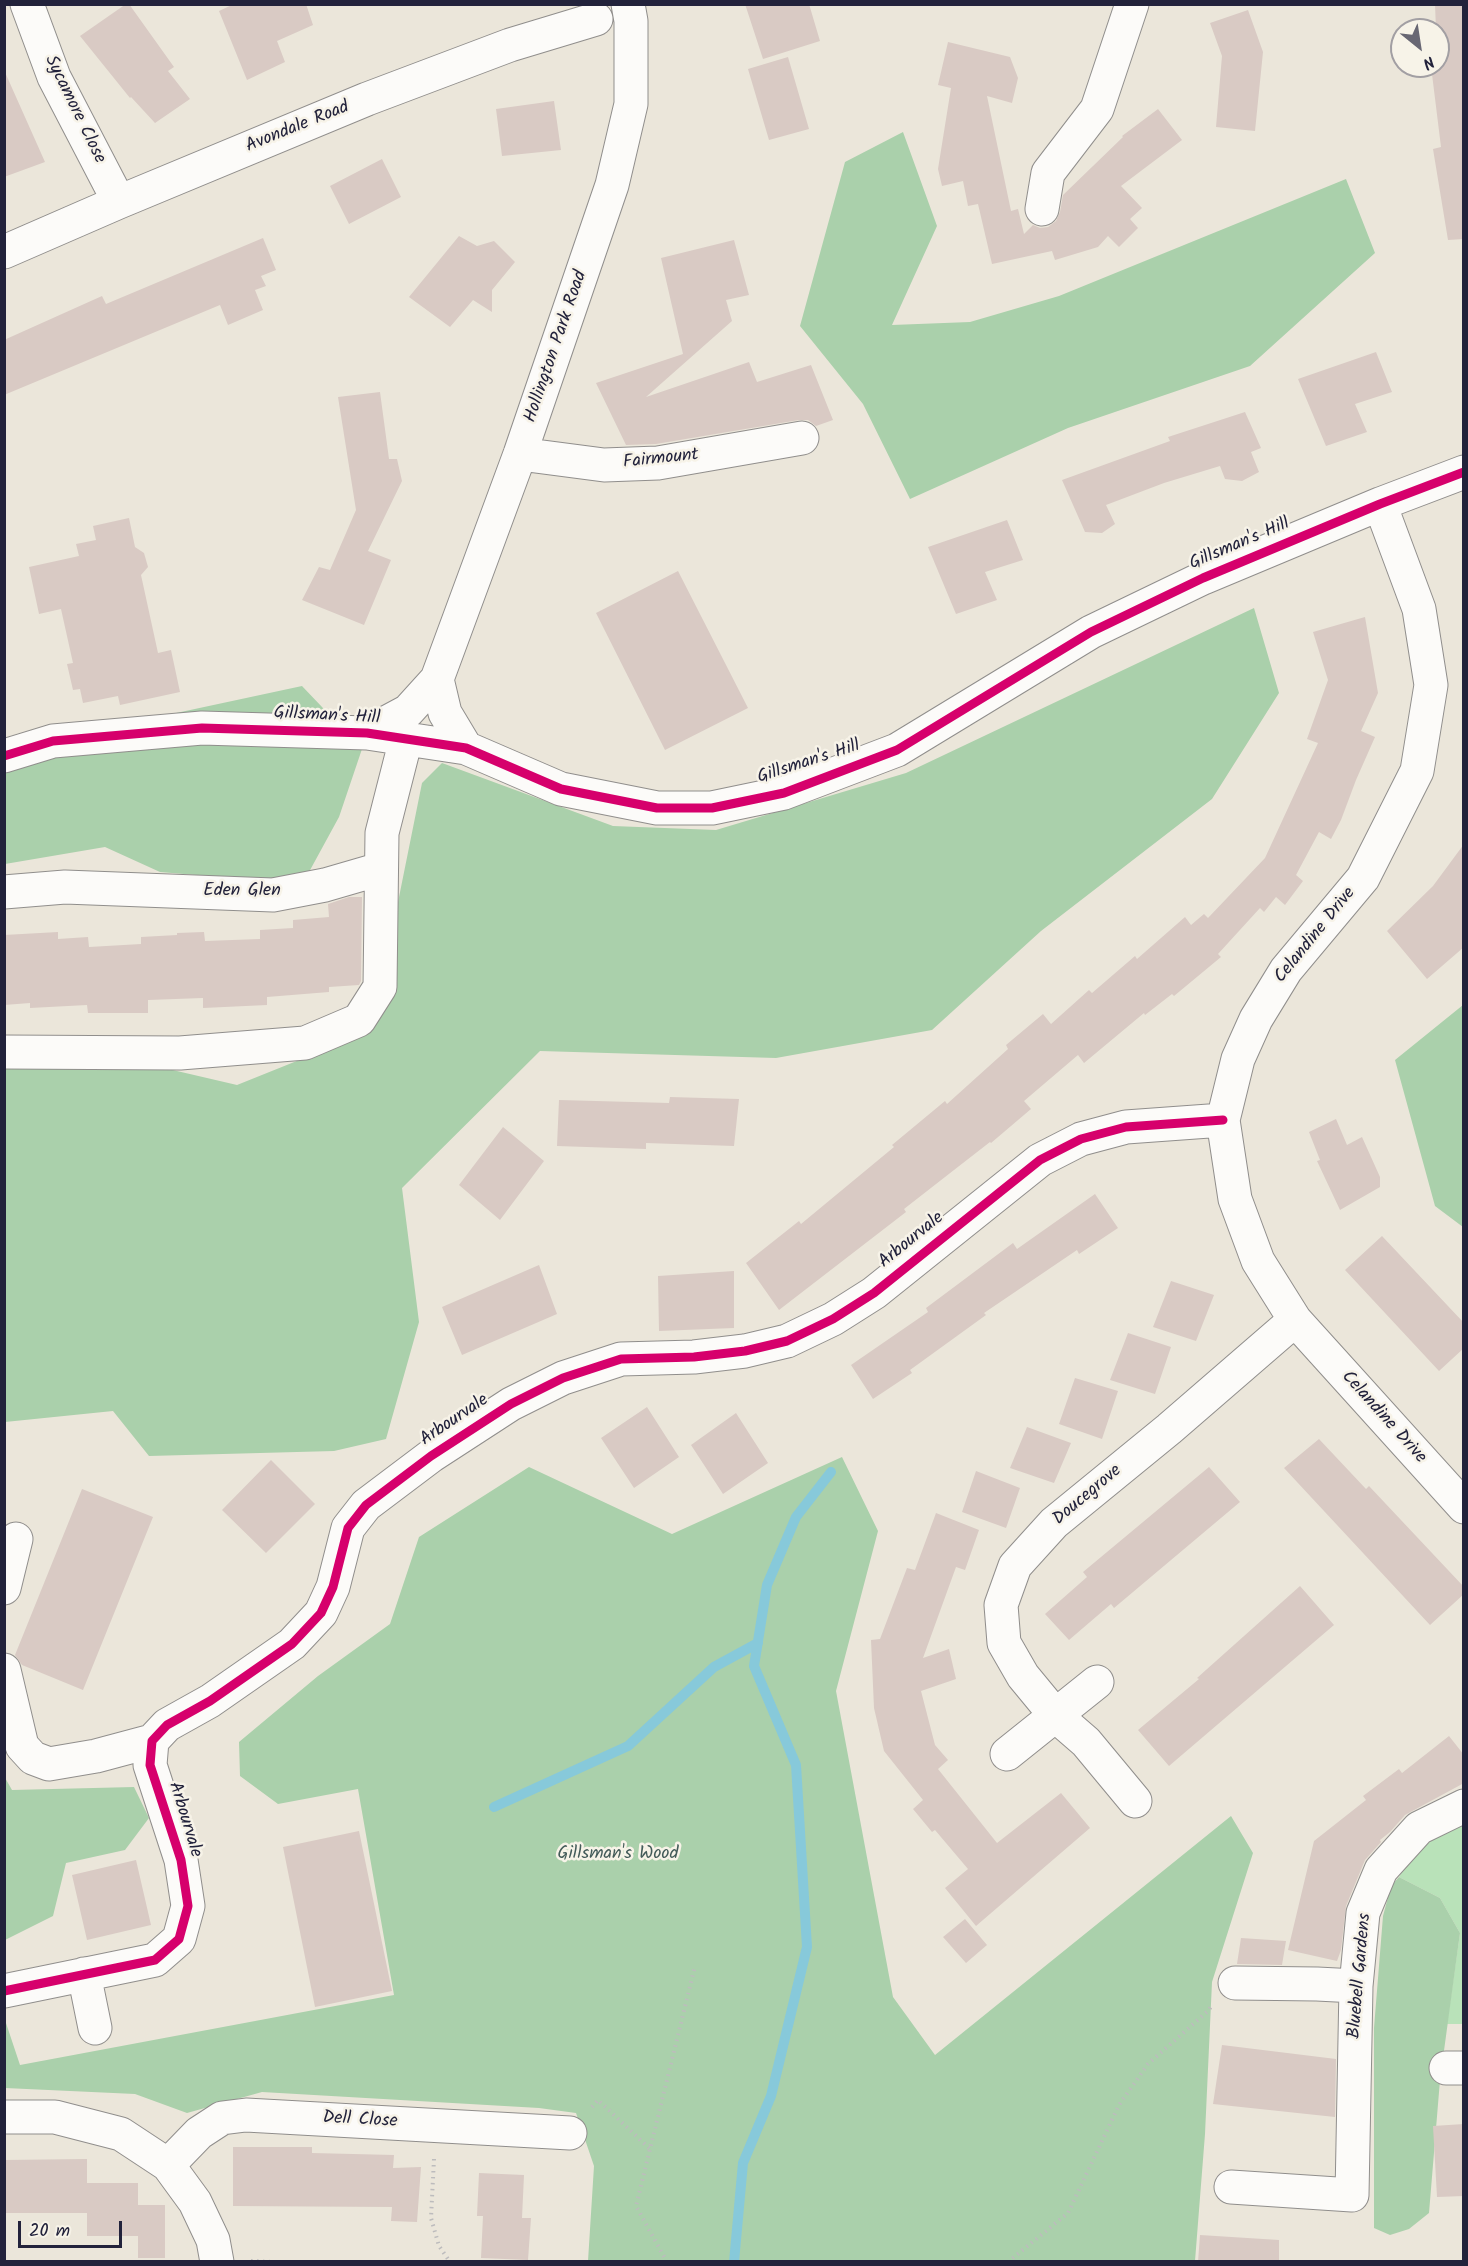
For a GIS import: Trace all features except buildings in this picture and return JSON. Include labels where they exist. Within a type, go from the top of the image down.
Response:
[{"type":"street","name":"Hollington Park Road","points":[[367,733],[408,711],[437,679],[520,454],[614,174],[631,104],[632,21],[628,4]]},
{"type":"street","points":[[1042,209],[1048,173],[1097,109],[1132,4]]},
{"type":"street","name":"Sycamore Close","points":[[38,9],[54,77],[119,202]]},
{"type":"street","name":"Avondale Road","points":[[4,252],[367,99],[510,45],[596,19]]},
{"type":"street","name":"Fairmount","points":[[520,454],[604,465],[658,463],[802,438]]},
{"type":"street","name":"Gillsman's Hill","points":[[4,756],[53,741],[202,728],[367,733],[466,748],[561,789],[657,808],[711,808],[784,793],[897,750],[1091,632],[1203,578],[1380,504],[1464,472]]},
{"type":"street","name":"Celandine Drive","points":[[1380,504],[1419,609],[1431,685],[1417,771],[1363,878],[1286,970],[1256,1019],[1238,1059],[1223,1120],[1235,1199],[1258,1261],[1295,1320],[1458,1488]]},
{"type":"street","points":[[437,679],[445,712],[466,748]]},
{"type":"street","points":[[4,1052],[180,1053],[305,1043],[359,1020],[380,987],[382,833],[406,739]]},
{"type":"street","name":"Eden Glen","points":[[4,892],[65,887],[273,895],[325,885],[380,869]]},
{"type":"street","name":"Arbourvale","points":[[4,1991],[155,1960],[179,1939],[188,1906],[181,1860],[150,1765],[152,1742],[168,1725],[210,1701],[292,1644],[321,1613],[333,1587],[348,1528],[366,1505],[431,1456],[511,1404],[563,1378],[621,1359],[744,1351],[787,1341],[832,1319],[874,1293],[1040,1161],[1081,1139],[1126,1127],[1223,1120]]},
{"type":"street","name":"Doucegrove","points":[[1135,1801],[1086,1742],[1056,1716],[1023,1676],[1004,1643],[1001,1605],[1015,1566],[1054,1523],[1169,1429],[1295,1320]]},
{"type":"street","points":[[4,1588],[16,1539]]},
{"type":"street","points":[[4,1670],[22,1746],[33,1758],[49,1764],[58,1763],[152,1742]]},
{"type":"street","points":[[1007,1754],[1097,1682]]},
{"type":"street","name":"Bluebell Gardens","points":[[1231,2187],[1352,2195],[1356,1986],[1363,1912],[1381,1870],[1419,1828],[1464,1806]]},
{"type":"street","points":[[84,1974],[94,2028]]},
{"type":"street","points":[[1234,1983],[1356,1986]]},
{"type":"street","name":"Dell Close","points":[[168,2165],[199,2133],[222,2118],[246,2115],[570,2133]]},
{"type":"street","points":[[4,2117],[55,2117],[121,2134],[168,2165],[195,2202],[213,2240],[217,2262]]},
{"type":"path","points":[[667,2262],[636,2206],[695,1966]]},
{"type":"path","points":[[1008,2262],[1068,2213],[1119,2105],[1148,2064],[1209,2010]]},
{"type":"path","points":[[570,2133],[598,2100],[650,2149]]},
{"type":"path","points":[[435,2125],[431,2218],[439,2246],[450,2262]]},
{"type":"green space","points":[[903,132],[937,226],[892,325],[970,322],[1059,296],[1346,179],[1375,253],[1250,366],[1068,428],[910,499],[863,404],[800,326],[845,162]]},
{"type":"green space","points":[[1254,608],[1279,693],[1212,799],[1041,931],[932,1030],[776,1058],[540,1051],[402,1188],[419,1322],[386,1439],[334,1451],[149,1456],[113,1411],[5,1422],[5,1053],[104,1054],[237,1085],[354,1038],[396,912],[422,783],[442,763],[613,826],[716,830],[906,773]]},
{"type":"green space","points":[[302,686],[362,749],[339,817],[309,872],[268,881],[160,872],[105,847],[5,864],[5,758],[83,733]]},
{"type":"green space","points":[[1463,1005],[1463,1227],[1435,1206],[1395,1060]]},
{"type":"green space","name":"Gillsman's Wood","points":[[842,1457],[878,1531],[836,1691],[893,1997],[935,2055],[1231,1816],[1253,1853],[1212,1982],[1205,2134],[1195,2261],[588,2261],[594,2166],[576,2113],[539,2108],[262,2092],[187,2113],[135,2094],[5,2088],[4,2017],[20,2065],[394,1995],[358,1789],[278,1804],[240,1776],[239,1742],[318,1676],[390,1624],[419,1537],[529,1467],[672,1534]]},
{"type":"green space","points":[[4,1776],[12,1790],[134,1787],[149,1818],[125,1850],[66,1863],[53,1916],[5,1940]]},
{"type":"green space","points":[[1463,1823],[1463,2024],[1447,2024],[1460,1933],[1440,1898],[1399,1877],[1406,1864],[1437,1835]]},
{"type":"green space","points":[[1399,1877],[1440,1898],[1460,1933],[1440,2080],[1429,2213],[1409,2229],[1390,2235],[1374,2228],[1374,2028],[1383,1916],[1391,1886]]},
{"type":"waterway","points":[[734,2262],[743,2163],[771,2096],[807,1947],[796,1765],[754,1666],[767,1585],[796,1517],[831,1472]]},
{"type":"waterway","points":[[494,1807],[628,1746],[714,1667],[758,1643]]},
{"type":"cycle path","points":[[4,756],[53,741],[202,728],[367,733],[466,748],[561,789],[657,808],[712,808],[784,793],[897,750],[1091,632],[1203,578],[1380,504],[1464,472]]},
{"type":"cycle path","points":[[4,1991],[155,1960],[179,1939],[188,1906],[181,1860],[150,1765],[152,1741],[167,1725],[210,1701],[292,1644],[321,1613],[333,1587],[348,1528],[366,1505],[431,1456],[511,1404],[563,1378],[621,1359],[694,1357],[745,1351],[787,1341],[833,1319],[874,1293],[1040,1160],[1081,1139],[1126,1127],[1223,1120]]}]
